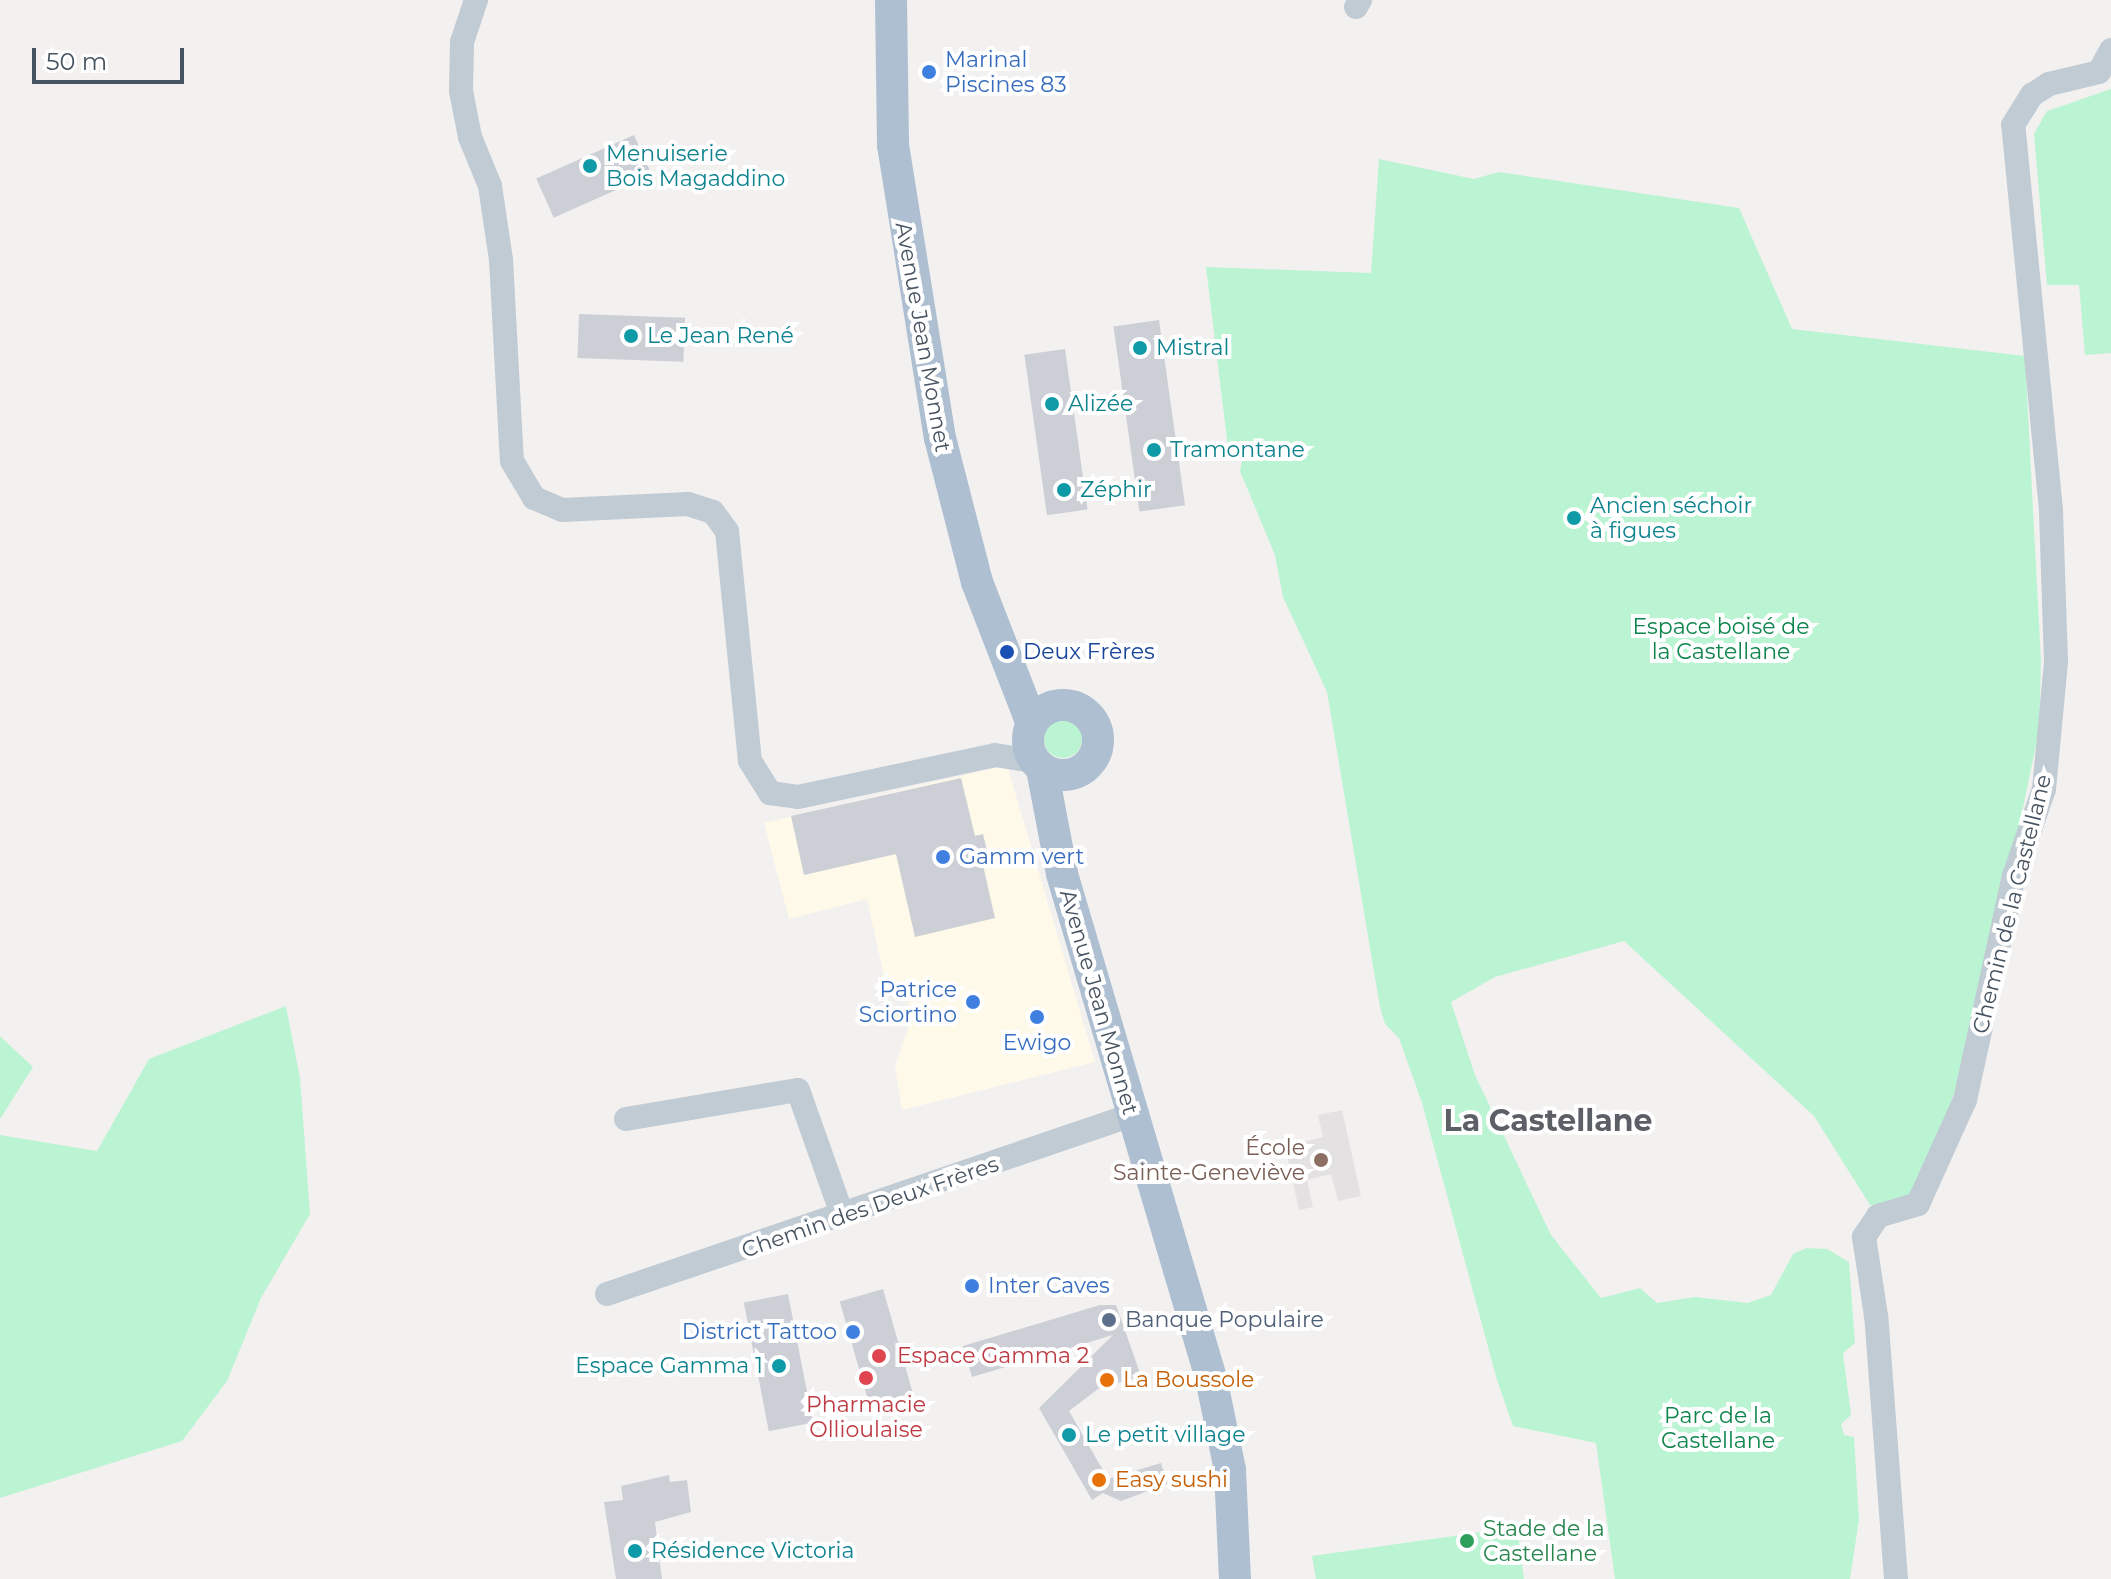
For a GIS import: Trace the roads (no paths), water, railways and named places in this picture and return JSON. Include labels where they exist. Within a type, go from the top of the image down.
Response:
[{"type":"main road","name":"Avenue Jean Monnet","points":[[891,0],[893,145],[927,373],[977,582],[1013,663],[1032,726]]},
{"type":"main road","name":"Avenue Jean Monnet","points":[[1013,663],[1069,706]]},
{"type":"main road","points":[[1056,844],[1075,774],[1092,760],[1098,738],[1089,717],[1069,706],[1047,709],[1032,726],[1038,765],[1075,774]]},
{"type":"main road","name":"Avenue Jean Monnet","points":[[1038,765],[1056,844],[1221,1420],[1235,1579]]},
{"type":"street","points":[[476,0],[462,42],[461,91],[470,137],[490,186],[514,469],[534,498],[562,510],[688,504],[713,512],[727,531],[750,761],[770,793],[798,797],[995,755],[1038,765]]},
{"type":"street","name":"Chemin de la Castellane","points":[[1896,1579],[1864,1237],[1878,1216],[1918,1204],[1965,1100],[2014,876],[2044,789],[2056,662],[2051,510],[2013,125],[2032,95],[2049,84],[2099,72],[2111,50]]},
{"type":"street","points":[[995,755],[1032,726]]},
{"type":"street","points":[[626,1119],[798,1090],[842,1214]]},
{"type":"street","name":"Chemin des Deux Frères","points":[[607,1294],[1132,1115]]},
{"type":"place","name":"Marinal Piscines 83","points":[[929,72]]},
{"type":"place","name":"Menuiserie Bois Magaddino","points":[[590,166]]},
{"type":"place","name":"Le Jean René","points":[[631,336]]},
{"type":"place","name":"Mistral","points":[[1140,348]]},
{"type":"place","name":"Alizée","points":[[1052,404]]},
{"type":"place","name":"Tramontane","points":[[1154,450]]},
{"type":"place","name":"Zéphir","points":[[1064,490]]},
{"type":"place","name":"Ancien séchoir à figues","points":[[1574,518]]},
{"type":"place","name":"Deux Frères","points":[[1007,652]]},
{"type":"place","name":"Gamm vert","points":[[943,857]]},
{"type":"place","name":"Patrice Sciortino","points":[[973,1002]]},
{"type":"place","name":"Ewigo","points":[[1037,1017]]},
{"type":"place","name":"École Sainte-Geneviève","points":[[1321,1160]]},
{"type":"place","name":"Inter Caves","points":[[972,1286]]},
{"type":"place","name":"Banque Populaire","points":[[1109,1320]]},
{"type":"place","name":"District Tattoo","points":[[853,1332]]},
{"type":"place","name":"Espace Gamma 2","points":[[879,1356]]},
{"type":"place","name":"Espace Gamma 1","points":[[779,1366]]},
{"type":"place","name":"Pharmacie Ollioulaise","points":[[866,1378]]},
{"type":"place","name":"La Boussole","points":[[1107,1380]]},
{"type":"place","name":"Le petit village","points":[[1069,1435]]},
{"type":"place","name":"Easy sushi","points":[[1099,1480]]},
{"type":"place","name":"Stade de la Castellane","points":[[1467,1541]]},
{"type":"place","name":"Résidence Victoria","points":[[635,1551]]},
{"type":"district","name":"La Castellane","points":[[1548,1121]]},
{"type":"park label","name":"Espace boisé de la Castellane","points":[[1721,638]]},
{"type":"park label","name":"Parc de la Castellane","points":[[1718,1428]]}]
